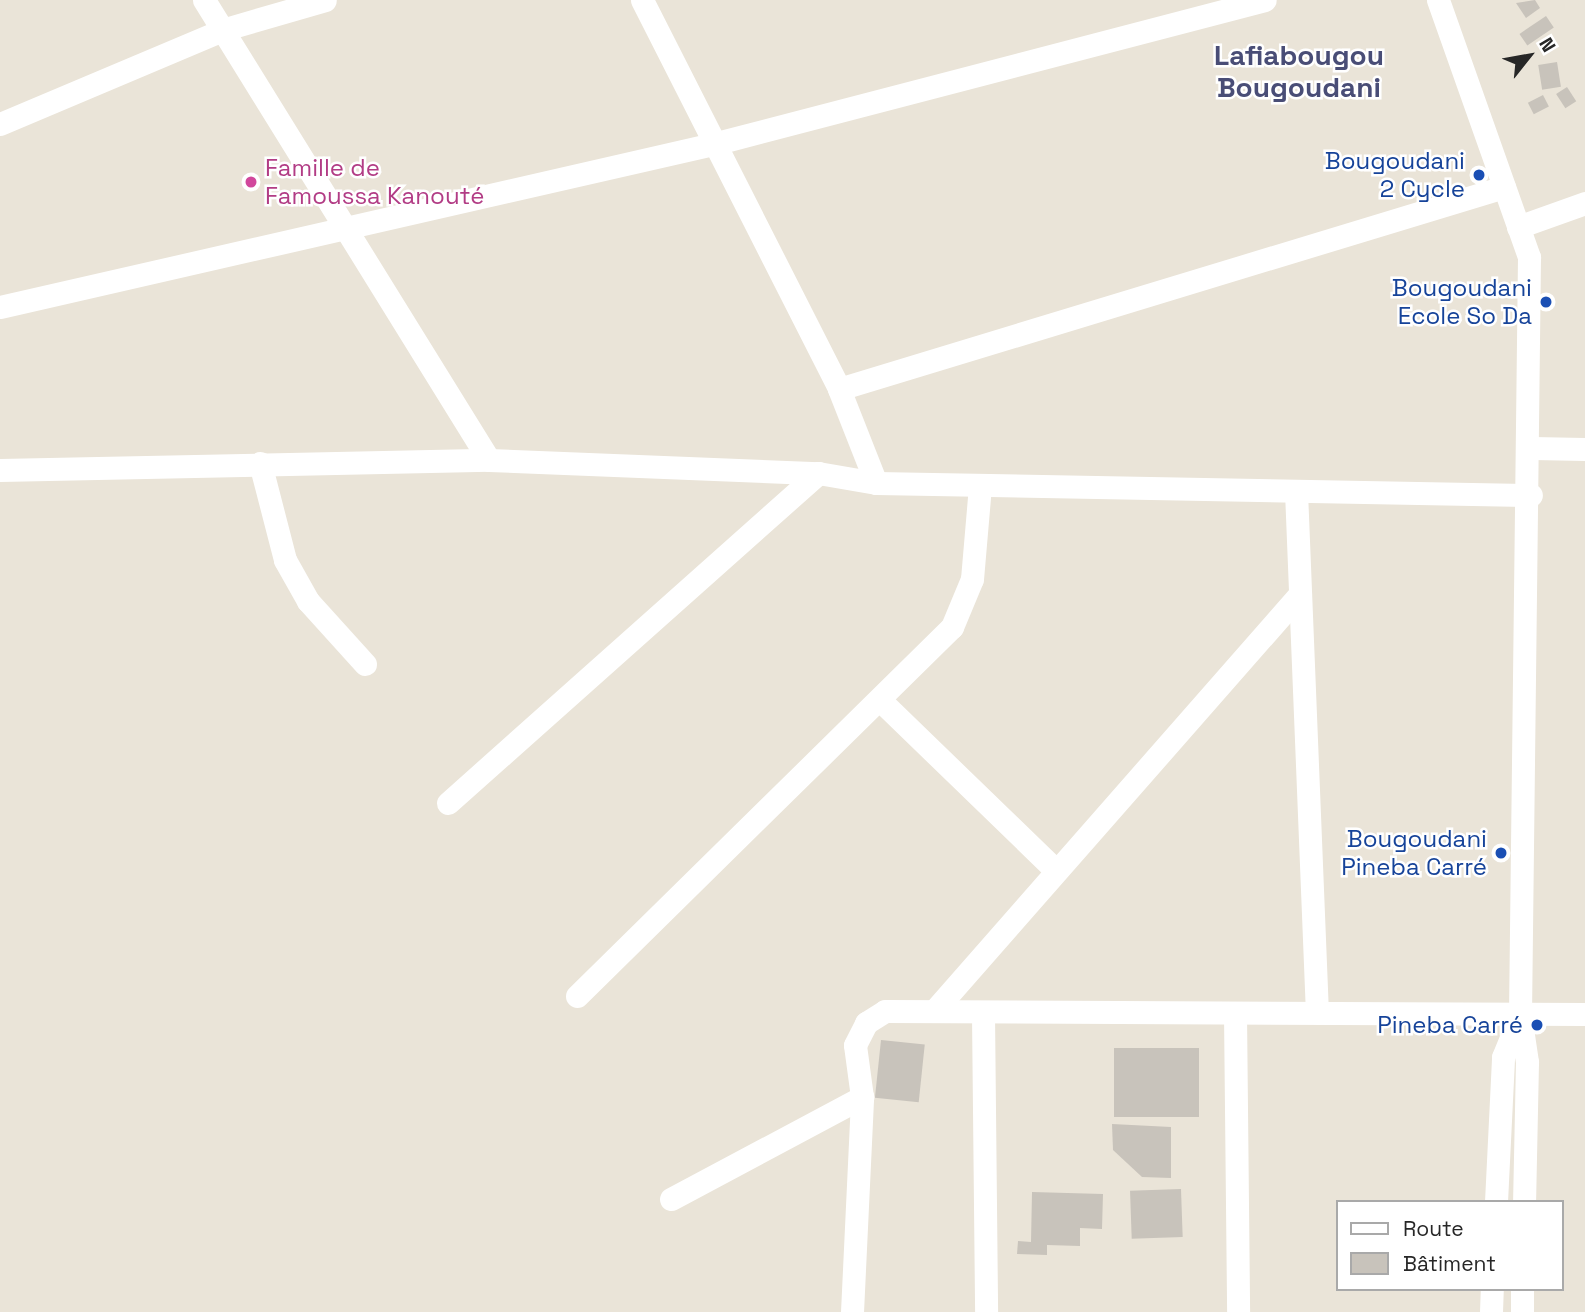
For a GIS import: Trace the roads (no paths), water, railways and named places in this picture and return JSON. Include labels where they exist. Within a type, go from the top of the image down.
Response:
[{"type":"street","points":[[204,0],[340,225],[489,460]]},
{"type":"street","points":[[0,124],[222,30],[325,0]]},
{"type":"street","points":[[642,0],[717,143],[839,389],[876,482]]},
{"type":"street","points":[[0,307],[340,225],[717,143],[1262,0]]},
{"type":"street","points":[[1438,0],[1529,257],[1532,448],[1520,1015],[1527,1062],[1524,1200]]},
{"type":"street","points":[[839,389],[1504,187]]},
{"type":"street","points":[[1518,227],[1585,203]]},
{"type":"street","points":[[1532,448],[1585,449]]},
{"type":"street","points":[[0,470],[489,460],[818,473],[876,482],[1531,495]]},
{"type":"street","points":[[260,463],[285,560],[308,601],[365,664]]},
{"type":"street","points":[[448,803],[818,473]]},
{"type":"street","points":[[577,996],[882,702],[952,627],[972,579],[980,485]]},
{"type":"street","points":[[1296,491],[1317,1013]]},
{"type":"street","points":[[934,1011],[1053,868],[1300,594]]},
{"type":"street","points":[[882,702],[1053,868]]},
{"type":"street","points":[[852,1312],[862,1097],[855,1045],[866,1023],[885,1011],[983,1014],[1585,1014]]},
{"type":"street","points":[[1235,1013],[1238,1312]]},
{"type":"street","points":[[983,1014],[986,1312]]},
{"type":"street","points":[[1496,1200],[1503,1057],[1520,1015]]},
{"type":"street","points":[[671,1199],[862,1097]]},
{"type":"street","points":[[1491,1312],[1492,1291]]},
{"type":"street","points":[[1522,1291],[1522,1312]]},
{"type":"place","name":"Bougoudani 2 Cycle","points":[[1479,175]]},
{"type":"place","name":"Famille de Famoussa Kanouté","points":[[251,182]]},
{"type":"place","name":"Bougoudani Ecole So Da","points":[[1546,302]]},
{"type":"place","name":"Bougoudani Pineba Carré","points":[[1501,853]]},
{"type":"place","name":"Pineba Carré","points":[[1537,1025]]},
{"type":"district","name":"Lafiabougou Bougoudani","points":[[1299,71]]}]
